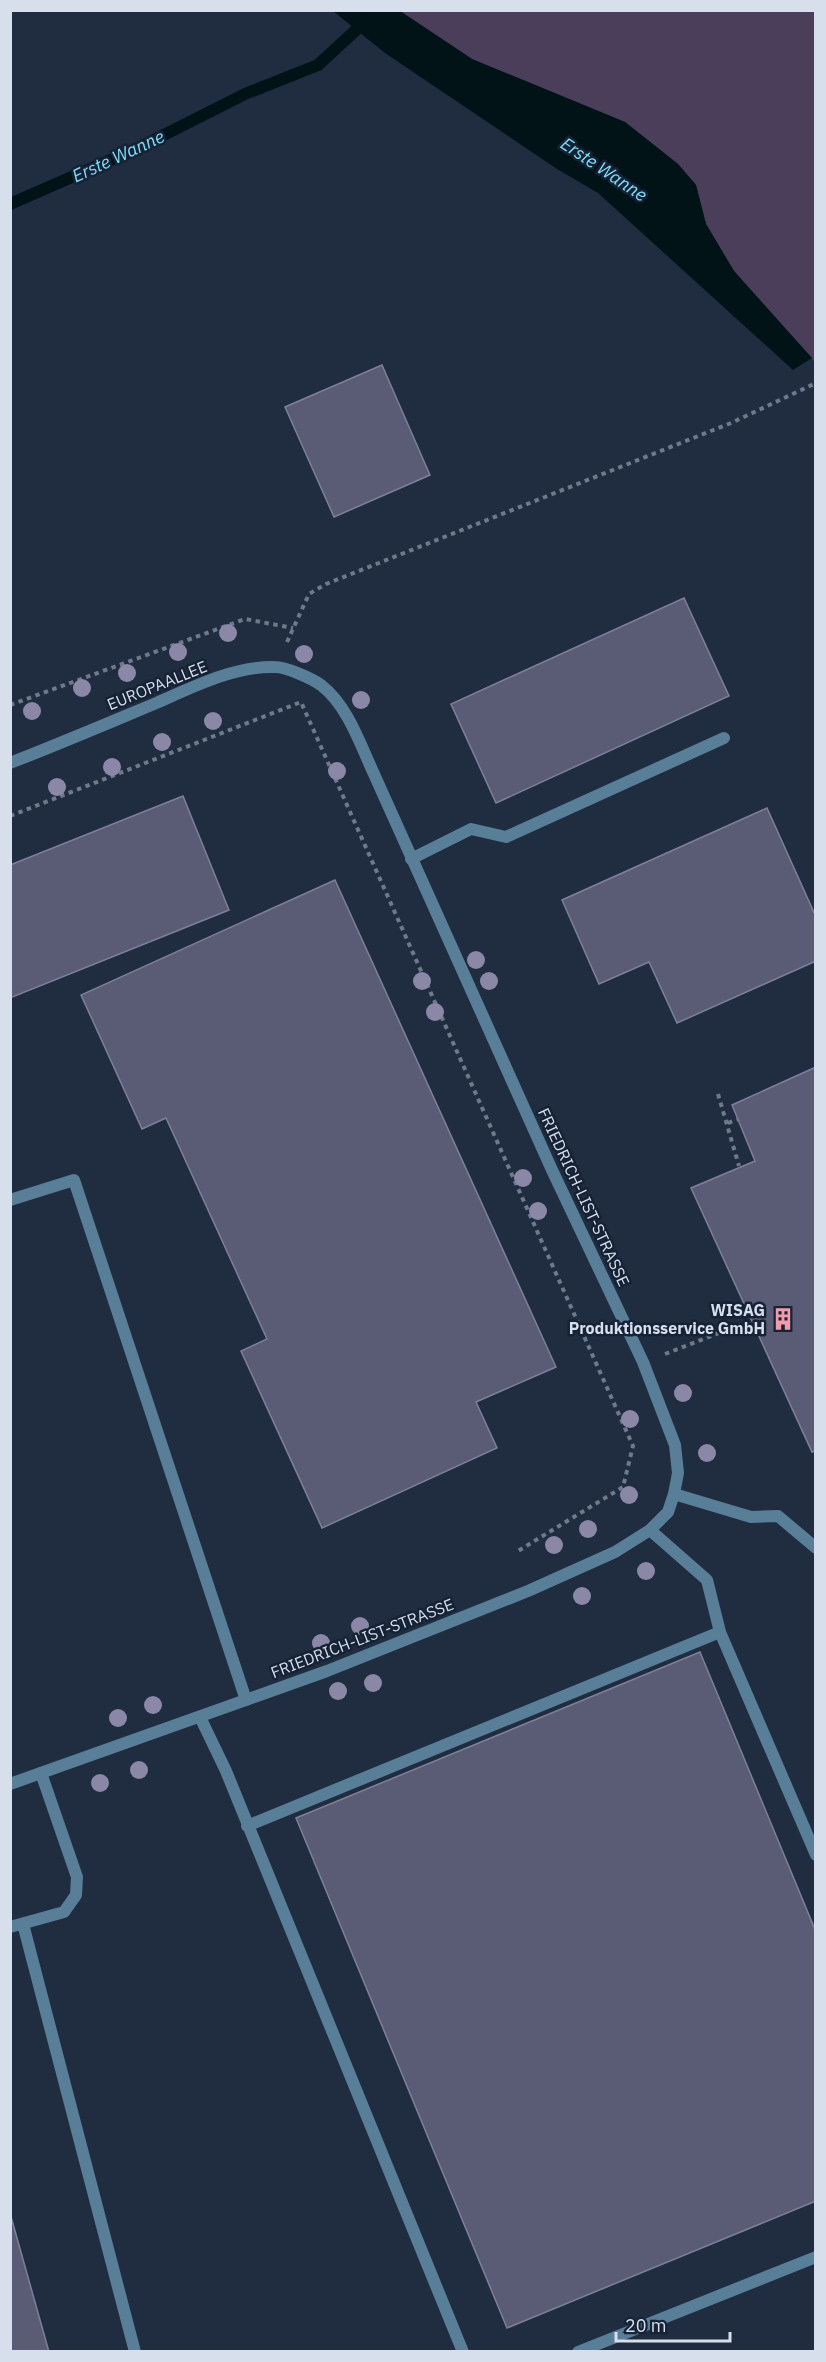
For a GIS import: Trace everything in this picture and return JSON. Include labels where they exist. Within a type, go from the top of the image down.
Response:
[{"type":"street","name":"EUROPAALLEE","points":[[10,763],[231,673],[277,667],[319,684]]},
{"type":"street","name":"FRIEDRICH-LIST-STRASSE","points":[[10,1784],[246,1700],[528,1591],[615,1552],[650,1530],[668,1512],[675,1494],[678,1473],[675,1445],[643,1362],[349,721],[335,699],[319,684]]},
{"type":"street","points":[[411,859],[471,829],[506,837],[724,738]]},
{"type":"street","points":[[10,1200],[74,1180],[246,1700]]},
{"type":"street","points":[[675,1494],[751,1517],[778,1516],[816,1548]]},
{"type":"street","points":[[650,1530],[707,1580],[720,1632],[816,1855]]},
{"type":"street","points":[[247,1826],[720,1632]]},
{"type":"street","points":[[200,1717],[226,1771],[463,2352]]},
{"type":"street","points":[[41,1773],[76,1877],[76,1895],[64,1912],[16,1925],[135,2352]]},
{"type":"street","points":[[578,2352],[816,2257]]},
{"type":"path","points":[[277,667],[309,594],[326,584],[732,423],[816,383]]},
{"type":"path","points":[[10,705],[245,618],[293,628]]},
{"type":"path","points":[[10,816],[301,702],[633,1446],[624,1487],[518,1551]]},
{"type":"path","points":[[718,1094],[739,1166]]},
{"type":"path","points":[[728,1123],[738,1119]]},
{"type":"path","points":[[643,1362],[732,1328]]},
{"type":"shaded area","points":[[400,11],[815,11],[815,362],[734,271],[706,224],[696,185],[678,164],[625,122],[472,59]]},
{"type":"water","points":[[333,11],[400,11],[472,59],[625,122],[678,164],[696,185],[706,224],[734,271],[812,358],[793,370],[598,193],[557,169],[385,53]]},
{"type":"building","points":[[382,365],[430,475],[334,517],[285,407]]},
{"type":"building","points":[[684,598],[729,696],[496,803],[451,704]]},
{"type":"building","points":[[183,796],[229,910],[10,998],[10,865]]},
{"type":"building","points":[[767,808],[816,917],[816,961],[677,1023],[649,962],[599,984],[562,900]]},
{"type":"building","points":[[335,880],[556,1367],[476,1402],[497,1448],[322,1528],[241,1351],[267,1339],[166,1118],[142,1129],[81,995]]},
{"type":"building","name":"WISAG Produktionsservice GmbH","points":[[816,1067],[816,1451],[812,1452],[691,1188],[755,1161],[732,1105]]},
{"type":"building","points":[[700,1652],[816,1932],[816,2201],[507,2328],[296,1818]]},
{"type":"building","points":[[10,2213],[49,2352],[10,2352]]},
{"type":"waterway","name":"Erste Wanne","points":[[10,204],[136,149],[245,94],[318,65],[369,18]]},
{"type":"place","name":"WISAG Produktionsservice GmbH","points":[[783,1319]]}]
